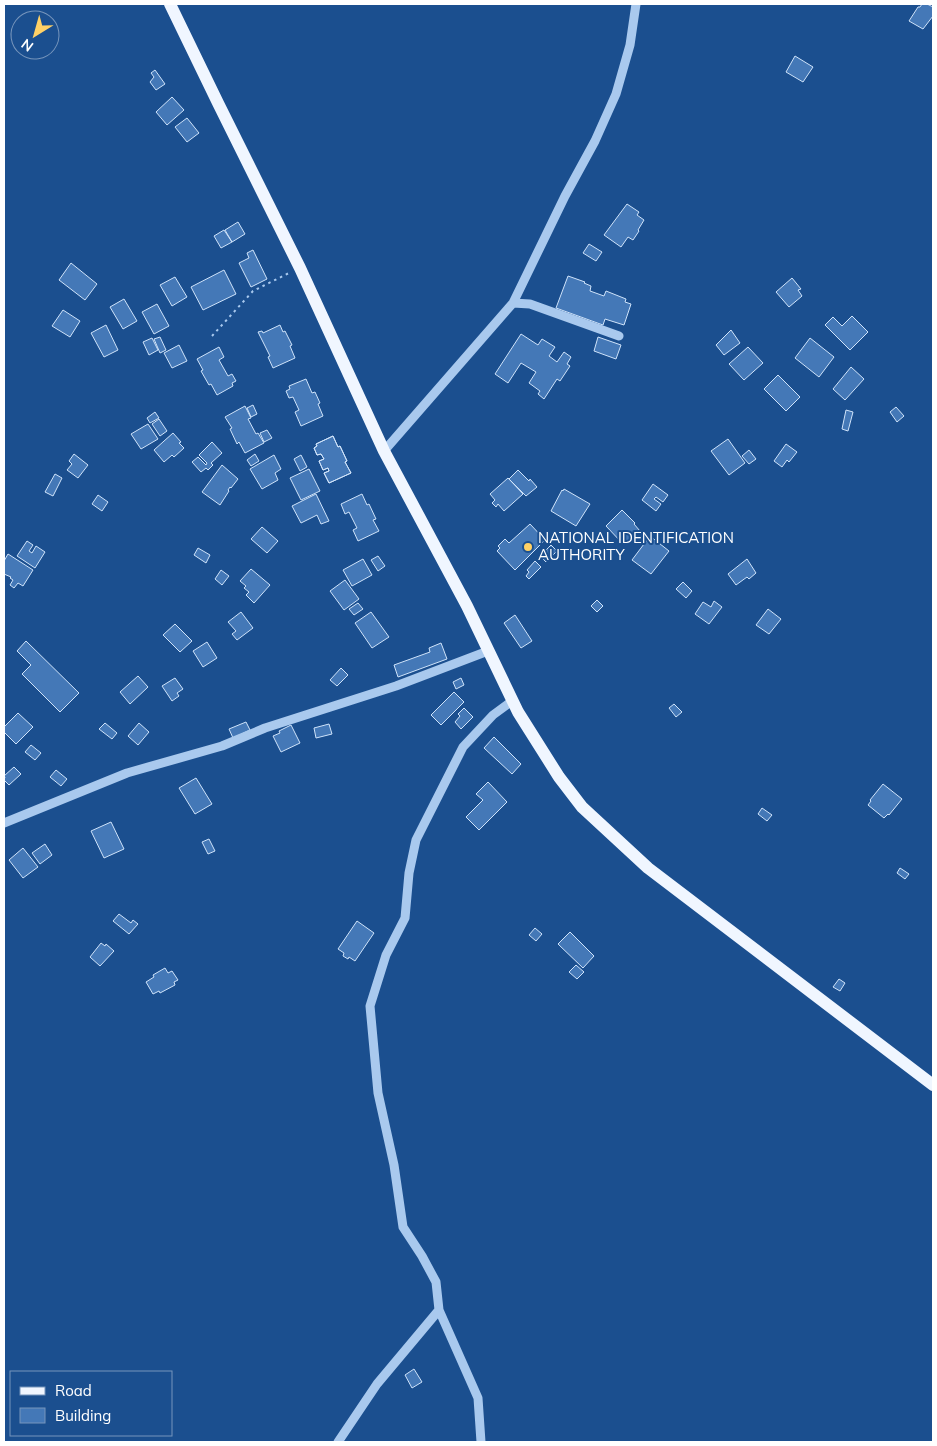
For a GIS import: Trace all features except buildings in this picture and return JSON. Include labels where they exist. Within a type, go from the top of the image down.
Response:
[{"type":"main road","points":[[170,4],[300,268],[384,451],[466,606],[512,701],[559,777],[582,807],[648,868],[933,1085]]},
{"type":"street","points":[[384,451],[513,303],[565,196],[595,141],[616,94],[630,46],[636,4]]},
{"type":"street","points":[[513,303],[530,304],[620,336]]},
{"type":"street","points":[[4,823],[127,773],[222,746],[265,728],[396,686],[488,651]]},
{"type":"street","points":[[481,1442],[478,1398],[439,1310],[436,1282],[403,1227],[394,1166],[378,1093],[370,1006],[386,955],[405,918],[408,874],[416,840],[463,747],[493,715],[512,701]]},
{"type":"street","points":[[338,1442],[376,1384],[439,1310]]},
{"type":"path","points":[[212,336],[253,291],[300,268]]},
{"type":"place","name":"NATIONAL IDENTIFICATION AUTHORITY","points":[[528,547]]}]
